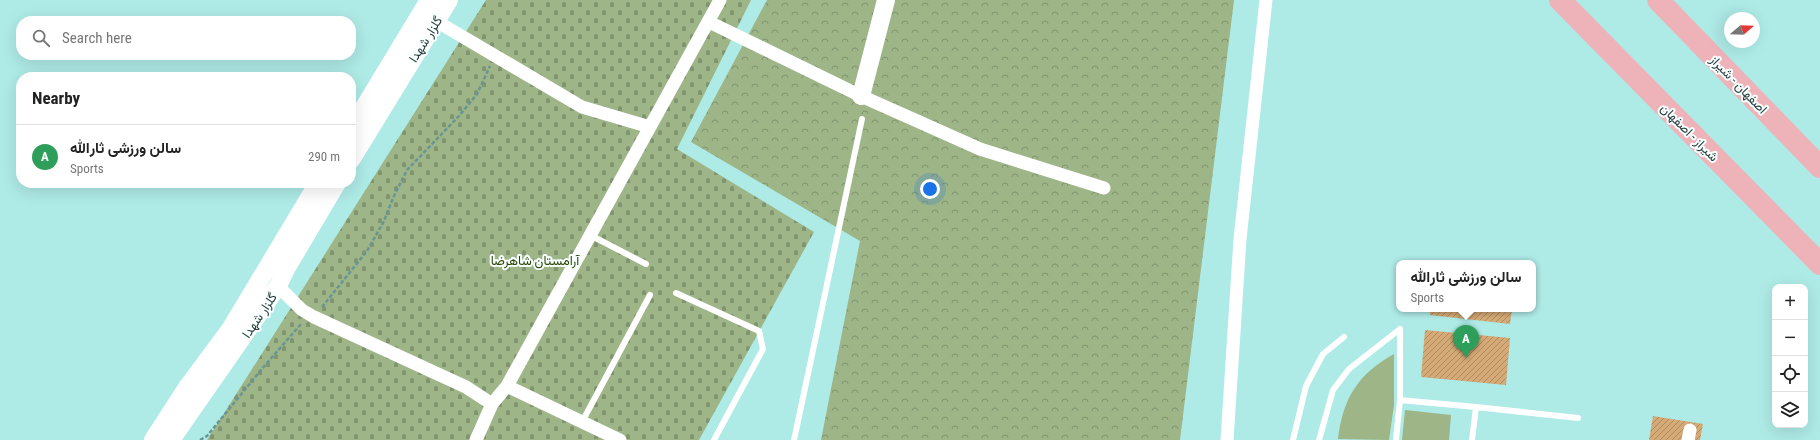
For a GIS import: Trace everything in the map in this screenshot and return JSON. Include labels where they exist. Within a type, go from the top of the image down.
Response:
[{"type":"highway","name":"شیراز - اصفهان","points":[[1560,0],[1820,264]]},
{"type":"highway","name":"اصفهان - شیراز","points":[[1658,0],[1820,167]]},
{"type":"street","name":"گلزار شهدا","points":[[356,121],[429,0]]},
{"type":"street","name":"گلزار شهدا","points":[[356,152],[449,0]]},
{"type":"street","points":[[476,440],[492,404],[507,386],[720,0]]},
{"type":"street","points":[[862,96],[886,0]]},
{"type":"street","points":[[1227,440],[1240,239],[1266,0]]},
{"type":"street","points":[[436,21],[494,57],[582,107],[650,127]]},
{"type":"street","points":[[708,22],[862,96],[980,148],[1104,188]]},
{"type":"street","name":"گلزار شهدا","points":[[171,440],[194,392],[315,188]]},
{"type":"street","name":"گلزار شهدا","points":[[153,440],[194,392],[278,286],[286,269],[334,188]]},
{"type":"street","points":[[278,286],[302,310],[466,387],[492,404]]},
{"type":"street","points":[[507,386],[620,440]]},
{"type":"lane","points":[[794,440],[862,119]]},
{"type":"lane","points":[[590,235],[646,264]]},
{"type":"lane","points":[[676,293],[759,331],[763,349],[714,440]]},
{"type":"lane","points":[[582,422],[650,295]]},
{"type":"lane","points":[[1319,440],[1333,390],[1349,369],[1400,329],[1400,400],[1396,440]]},
{"type":"lane","points":[[1293,440],[1306,386],[1322,354],[1344,337]]},
{"type":"lane","points":[[1400,400],[1578,418]]},
{"type":"lane","points":[[1472,440],[1476,407]]},
{"type":"path","points":[[200,440],[207,436],[304,320],[314,316],[367,251],[384,222],[393,198],[407,170],[459,116],[477,94],[494,57]]},
{"type":"green space","name":"آرامستان شاهرضا","points":[[486,0],[751,0],[677,149],[814,232],[699,440],[207,440]]},
{"type":"green space","points":[[767,0],[1234,0],[1180,440],[821,440],[860,241],[691,142]]},
{"type":"green space","points":[[1394,354],[1394,405],[1389,440],[1338,439],[1344,411],[1348,399],[1354,389],[1371,370]]},
{"type":"green space","points":[[1405,410],[1451,415],[1449,440],[1402,440]]},
{"type":"building","points":[[1430,312],[1512,312],[1510,324],[1430,315]]},
{"type":"building","points":[[1425,330],[1510,338],[1506,385],[1421,377]]},
{"type":"building","points":[[1653,416],[1703,424],[1700,440],[1649,440]]},
{"type":"place","name":"سالن ورزشی ثارالله","points":[[1466,358]]}]
